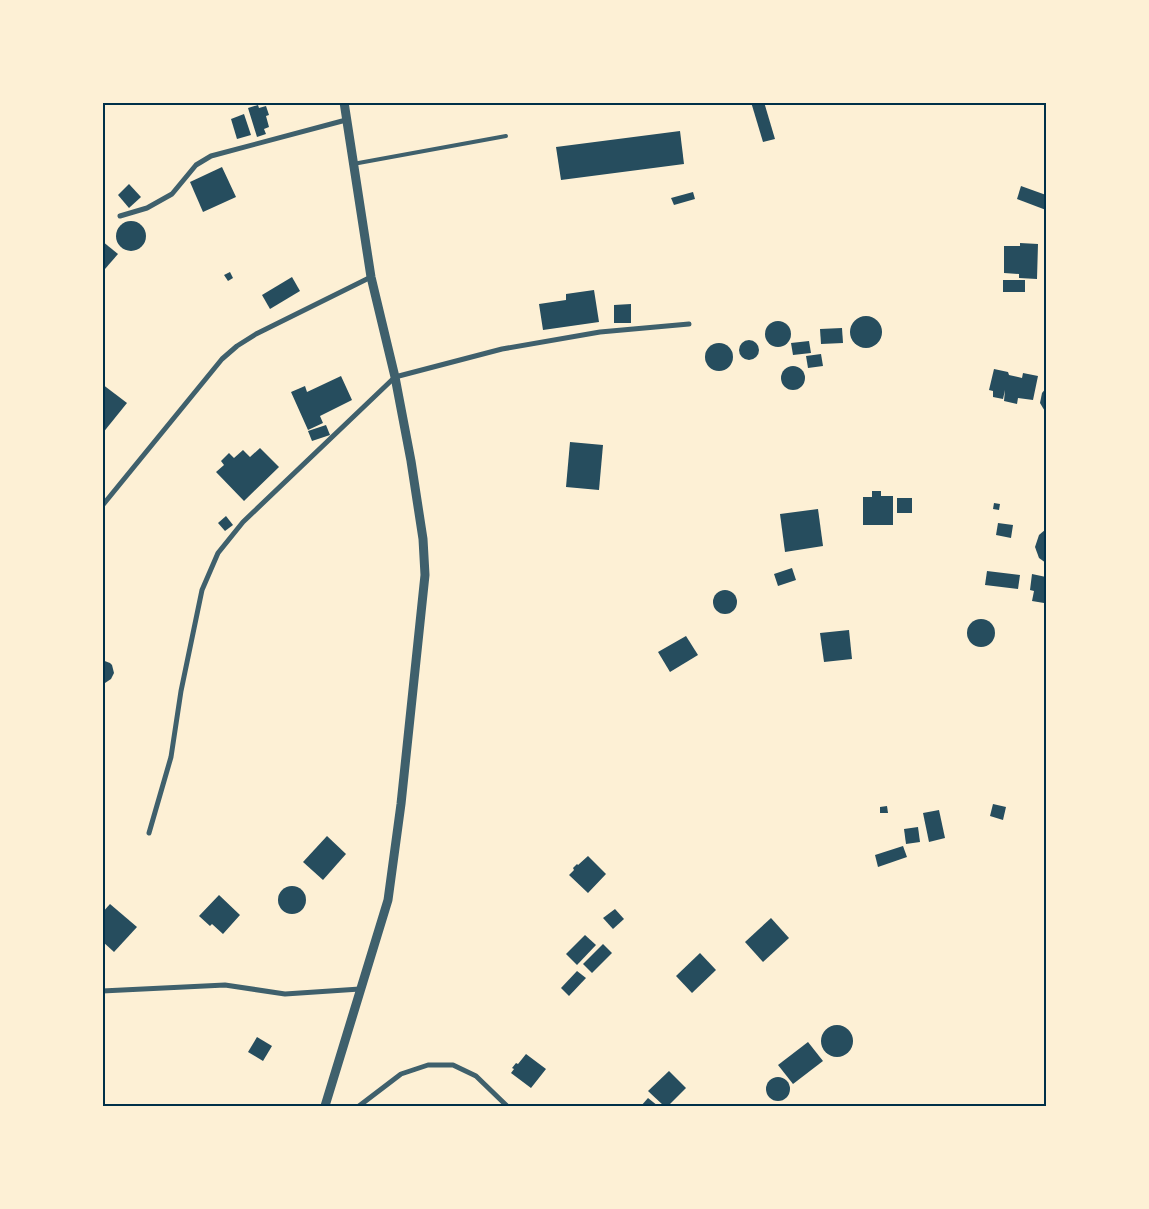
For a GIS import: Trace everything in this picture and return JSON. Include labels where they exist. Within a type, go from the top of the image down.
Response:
[{"type":"street","points":[[325,1106],[388,900],[401,804],[425,575],[423,538],[412,461],[395,377],[371,277],[344,102]]},
{"type":"street","points":[[120,216],[148,208],[172,194],[196,165],[211,156],[346,120]]},
{"type":"street","points":[[102,506],[222,359],[237,346],[310,306],[371,277]]},
{"type":"street","points":[[149,833],[171,757],[181,691],[202,590],[218,553],[243,522],[395,377],[502,348],[600,332],[689,324]]},
{"type":"street","points":[[102,991],[225,985],[284,994],[360,989]]},
{"type":"street","points":[[359,1106],[401,1074],[428,1065],[453,1065],[476,1076],[508,1106]]},
{"type":"lane","points":[[354,164],[506,136]]},
{"type":"building","points":[[751,102],[764,102],[775,139],[763,142]]},
{"type":"building","points":[[258,105],[259,108],[266,106],[269,115],[266,116],[269,127],[264,129],[266,134],[257,137],[248,108]]},
{"type":"building","points":[[244,114],[251,135],[237,139],[231,119]]},
{"type":"building","points":[[680,131],[684,164],[561,180],[556,147]]},
{"type":"building","points":[[222,167],[236,197],[203,212],[190,182]]},
{"type":"building","points":[[129,184],[141,197],[129,208],[118,195]]},
{"type":"building","points":[[1021,186],[1046,195],[1046,210],[1017,199]]},
{"type":"building","points":[[693,192],[695,199],[674,205],[671,198]]},
{"type":"building","points":[[131,221],[142,225],[146,236],[142,247],[131,251],[120,247],[116,236],[120,225]]},
{"type":"building","points":[[102,241],[118,254],[105,269],[102,267]]},
{"type":"building","points":[[1020,243],[1038,244],[1037,279],[1019,278],[1019,274],[1004,273],[1004,246],[1020,246]]},
{"type":"building","points":[[230,272],[233,278],[228,281],[224,275]]},
{"type":"building","points":[[292,277],[300,291],[270,309],[262,295]]},
{"type":"building","points":[[1003,280],[1025,280],[1025,292],[1003,292]]},
{"type":"building","points":[[594,290],[599,322],[543,330],[539,304],[566,300],[566,294]]},
{"type":"building","points":[[631,304],[631,323],[614,323],[614,305]]},
{"type":"building","points":[[866,316],[872,317],[877,321],[881,326],[881,338],[877,343],[872,347],[866,348],[860,347],[855,343],[851,338],[850,332],[851,326],[855,321],[860,317]]},
{"type":"building","points":[[778,321],[787,325],[791,334],[787,343],[778,347],[769,343],[765,334],[769,325]]},
{"type":"building","points":[[842,328],[843,343],[821,344],[820,329]]},
{"type":"building","points":[[745,340],[753,340],[759,346],[759,354],[753,360],[745,360],[739,354],[739,346]]},
{"type":"building","points":[[809,341],[811,353],[793,355],[791,343]]},
{"type":"building","points":[[719,343],[729,347],[733,357],[729,367],[719,371],[709,367],[705,357],[709,347]]},
{"type":"building","points":[[821,354],[823,366],[808,368],[806,356]]},
{"type":"building","points":[[793,366],[802,369],[805,378],[802,387],[793,390],[784,387],[781,378],[784,369]]},
{"type":"building","points":[[994,369],[1022,378],[1023,373],[1038,376],[1033,400],[1018,398],[1017,404],[1004,401],[1005,390],[1003,399],[993,397],[993,391],[989,390]]},
{"type":"building","points":[[341,376],[352,400],[320,416],[323,423],[308,430],[291,392],[305,386],[307,392]]},
{"type":"building","points":[[102,384],[127,403],[102,434]]},
{"type":"building","points":[[1046,388],[1046,413],[1040,403],[1042,393]]},
{"type":"building","points":[[326,425],[330,435],[312,441],[308,431]]},
{"type":"building","points":[[570,442],[603,445],[599,490],[566,487]]},
{"type":"building","points":[[260,448],[279,467],[244,501],[216,472],[224,465],[221,461],[229,453],[234,458],[243,450],[250,457]]},
{"type":"building","points":[[872,491],[881,491],[881,496],[893,496],[893,525],[863,525],[863,497],[872,497]]},
{"type":"building","points":[[897,498],[912,498],[912,513],[897,513]]},
{"type":"building","points":[[994,503],[1000,504],[999,510],[993,509]]},
{"type":"building","points":[[818,509],[823,546],[785,552],[780,514]]},
{"type":"building","points":[[226,516],[233,525],[225,531],[218,523]]},
{"type":"building","points":[[998,523],[1013,525],[1011,538],[996,535]]},
{"type":"building","points":[[1046,529],[1046,563],[1039,558],[1035,547],[1039,535]]},
{"type":"building","points":[[792,568],[796,580],[778,586],[774,574]]},
{"type":"building","points":[[987,571],[1020,575],[1018,589],[985,585]]},
{"type":"building","points":[[1032,574],[1046,577],[1044,603],[1032,601],[1034,591],[1030,590]]},
{"type":"building","points":[[725,590],[733,594],[737,602],[733,610],[725,614],[717,610],[713,602],[717,594]]},
{"type":"building","points":[[981,619],[991,623],[995,633],[991,643],[981,647],[971,643],[967,633],[971,623]]},
{"type":"building","points":[[849,630],[852,659],[824,662],[820,633]]},
{"type":"building","points":[[686,636],[698,655],[670,672],[658,652]]},
{"type":"building","points":[[102,660],[112,665],[114,673],[111,679],[105,683],[102,683]]},
{"type":"building","points":[[993,804],[1006,807],[1003,820],[990,816]]},
{"type":"building","points":[[887,806],[888,813],[880,813],[880,807]]},
{"type":"building","points":[[939,810],[945,838],[929,842],[923,813]]},
{"type":"building","points":[[918,827],[920,842],[906,844],[904,829]]},
{"type":"building","points":[[327,836],[346,854],[323,880],[303,862]]},
{"type":"building","points":[[903,846],[907,857],[878,867],[875,855]]},
{"type":"building","points":[[588,856],[606,874],[588,893],[569,875],[577,864]]},
{"type":"building","points":[[292,886],[302,890],[306,900],[302,910],[292,914],[282,910],[278,900],[282,890]]},
{"type":"building","points":[[219,895],[240,915],[223,934],[199,916]]},
{"type":"building","points":[[110,904],[137,927],[114,952],[102,941],[102,913]]},
{"type":"building","points":[[615,909],[624,919],[613,929],[603,918]]},
{"type":"building","points":[[771,918],[789,938],[763,962],[745,942]]},
{"type":"building","points":[[585,935],[596,945],[577,965],[566,954]]},
{"type":"building","points":[[603,944],[612,953],[592,973],[583,964]]},
{"type":"building","points":[[700,953],[716,970],[692,993],[676,976]]},
{"type":"building","points":[[577,971],[586,978],[569,996],[561,988]]},
{"type":"building","points":[[837,1025],[843,1026],[848,1030],[852,1035],[852,1047],[848,1052],[843,1056],[837,1057],[831,1056],[826,1052],[822,1047],[821,1041],[822,1035],[826,1030],[831,1026]]},
{"type":"building","points":[[257,1037],[272,1046],[263,1061],[248,1052]]},
{"type":"building","points":[[808,1042],[823,1061],[793,1084],[778,1065]]},
{"type":"building","points":[[526,1054],[546,1069],[531,1088],[511,1073],[514,1069],[512,1068]]},
{"type":"building","points":[[669,1071],[686,1088],[668,1106],[664,1106],[648,1091]]},
{"type":"building","points":[[778,1077],[787,1080],[790,1089],[787,1098],[778,1101],[769,1098],[766,1089],[769,1080]]},
{"type":"building","points":[[648,1098],[658,1106],[641,1106]]}]
